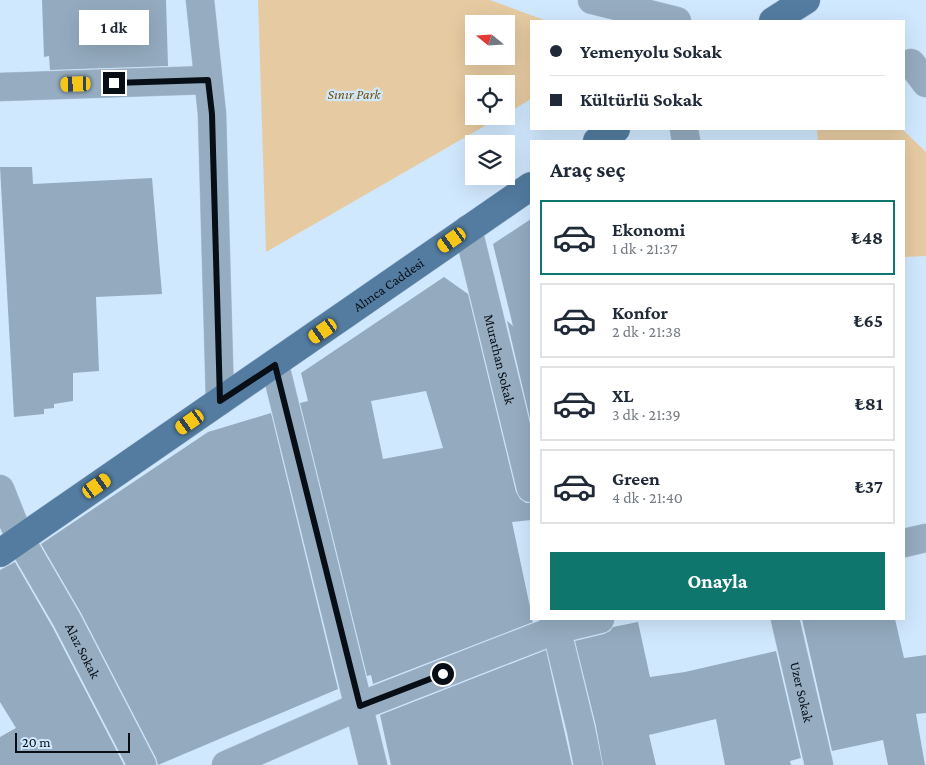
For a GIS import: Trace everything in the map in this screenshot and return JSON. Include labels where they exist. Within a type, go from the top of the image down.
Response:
[{"type":"main road","points":[[599,140],[614,130]]},
{"type":"main road","name":"Alınca Caddesi","points":[[10,546],[275,365],[530,187]]},
{"type":"street","points":[[200,0],[212,114],[220,401]]},
{"type":"street","points":[[592,0],[673,20]]},
{"type":"street","points":[[0,87],[208,80]]},
{"type":"street","name":"Murathan Sokak","points":[[468,229],[530,484]]},
{"type":"street","points":[[275,365],[373,765]]},
{"type":"street","name":"Alaz Sokak","points":[[0,489],[10,546],[67,620],[142,765]]},
{"type":"street","points":[[905,543],[926,538]]},
{"type":"street","points":[[226,765],[554,624],[591,620]]},
{"type":"street","name":"Uzer Sokak","points":[[785,620],[818,765]]},
{"type":"street","points":[[554,624],[588,765]]},
{"type":"green space","name":"Sınır Park","points":[[258,0],[490,0],[544,20],[530,20],[530,100],[515,109],[515,75],[465,75],[465,125],[486,125],[469,135],[465,135],[465,137],[266,252]]},
{"type":"green space","points":[[817,130],[903,130],[926,152],[926,256],[905,257],[905,140],[818,140]]},
{"type":"building","points":[[42,0],[166,0],[168,66],[50,70],[49,56],[44,57]]},
{"type":"building","points":[[0,167],[32,167],[33,184],[152,178],[162,294],[96,297],[99,371],[73,373],[73,401],[54,404],[54,408],[44,409],[44,414],[14,417]]},
{"type":"building","points":[[530,220],[530,419],[507,321],[513,326],[493,244]]},
{"type":"building","points":[[444,277],[468,294],[516,492],[520,499],[530,503],[530,520],[512,522],[530,607],[530,620],[533,622],[373,684],[371,675],[367,676],[300,403],[308,401],[301,373]],"holes":[[[426,391],[443,448],[383,459],[371,401]]]},
{"type":"building","points":[[271,413],[338,689],[158,765],[81,613],[41,544],[208,432]]},
{"type":"building","points":[[15,562],[53,628],[124,765],[0,765],[0,737],[16,728],[0,702],[0,570]]},
{"type":"building","points":[[802,620],[895,620],[904,658],[926,655],[926,713],[916,714],[925,765],[888,765],[883,740],[832,751]]},
{"type":"building","points":[[638,622],[650,677],[685,672],[776,651],[801,758],[790,761],[791,765],[725,765],[716,719],[649,735],[656,765],[603,765],[596,726],[575,641],[604,634],[613,627]]},
{"type":"building","points":[[546,650],[572,765],[391,765],[380,715]]},
{"type":"route","points":[[114,83],[208,80],[212,114],[220,401],[275,365],[360,706],[443,674]]}]
